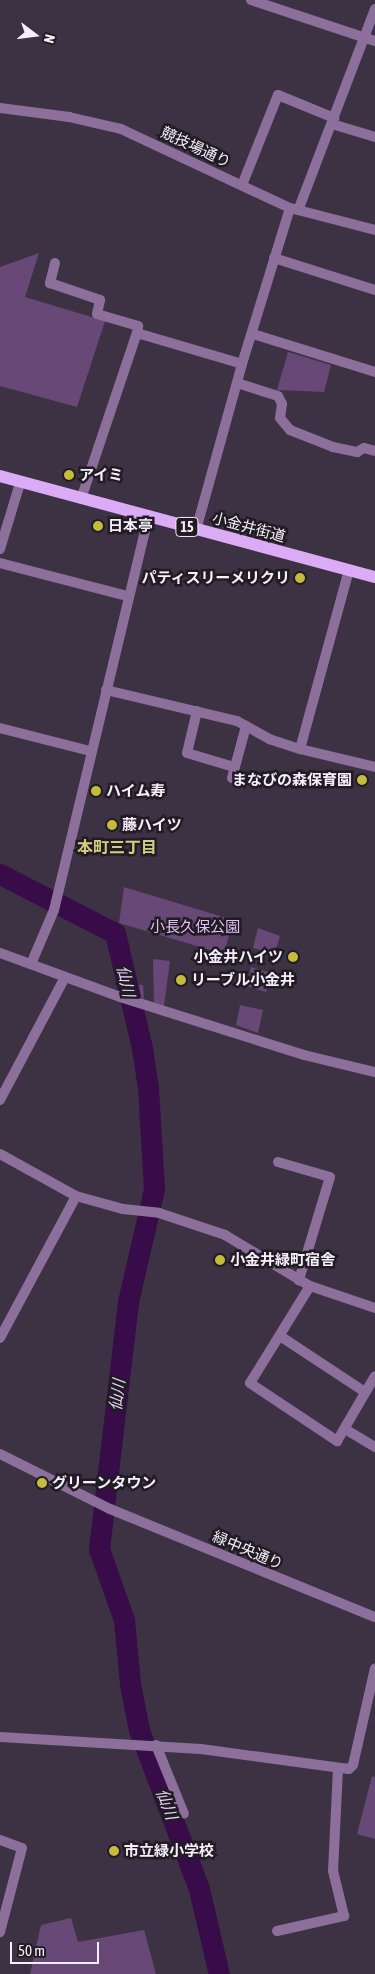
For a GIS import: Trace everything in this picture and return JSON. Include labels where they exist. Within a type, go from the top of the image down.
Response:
[{"type":"main road","name":"小金井街道","points":[[0,476],[196,530],[375,576]]},
{"type":"street","points":[[251,0],[370,39]]},
{"type":"street","points":[[196,530],[242,364],[253,334],[274,258],[370,39],[375,9]]},
{"type":"street","points":[[242,185],[278,95],[333,121],[375,137]]},
{"type":"street","name":"競技場通り","points":[[0,108],[69,117],[121,129],[295,208],[375,230]]},
{"type":"street","points":[[274,258],[375,290]]},
{"type":"street","points":[[55,264],[50,283],[100,300],[97,314],[138,326],[137,334],[80,499]]},
{"type":"street","points":[[137,334],[242,364]]},
{"type":"street","points":[[253,334],[375,372]]},
{"type":"street","points":[[237,383],[278,396],[282,404],[280,418],[290,430],[333,447],[357,452],[364,448],[375,451]]},
{"type":"street","points":[[0,549],[20,483]]},
{"type":"street","points":[[31,964],[54,910],[58,895],[90,751],[148,517]]},
{"type":"street","points":[[0,563],[128,596]]},
{"type":"street","points":[[300,749],[349,570]]},
{"type":"street","points":[[106,690],[197,711],[246,726],[269,739],[300,749],[375,767]]},
{"type":"street","points":[[197,711],[187,753],[234,767]]},
{"type":"street","points":[[232,778],[246,726]]},
{"type":"street","points":[[0,728],[90,751]]},
{"type":"street","points":[[0,953],[120,997],[304,1055],[375,1072]]},
{"type":"street","points":[[0,1100],[65,977]]},
{"type":"street","points":[[0,1154],[76,1196],[123,1209],[159,1213],[225,1235],[310,1286],[375,1308]]},
{"type":"street","points":[[278,1162],[330,1178],[299,1280]]},
{"type":"street","points":[[0,1338],[76,1196]]},
{"type":"street","points":[[310,1286],[250,1383],[337,1440],[375,1376]]},
{"type":"street","points":[[280,1336],[366,1392]]},
{"type":"street","points":[[345,1429],[375,1447]]},
{"type":"street","name":"緑中央通り","points":[[0,1454],[110,1509],[375,1617]]},
{"type":"street","points":[[0,1736],[154,1745],[252,1754],[349,1769],[353,1765],[375,1668]]},
{"type":"street","points":[[154,1745],[184,1814]]},
{"type":"street","points":[[277,1931],[344,1916],[333,1871],[338,1768]]},
{"type":"street","points":[[0,1840],[22,1848],[0,1932]]},
{"type":"green space","points":[[39,253],[25,297],[105,321],[77,407],[0,386],[0,267]]},
{"type":"green space","points":[[288,352],[331,365],[324,392],[277,390]]},
{"type":"green space","name":"小長久保公園","points":[[124,887],[233,920],[224,954],[119,923]]},
{"type":"green space","points":[[258,928],[280,936],[275,953],[253,948]]},
{"type":"green space","points":[[153,959],[170,961],[164,1006],[154,1003]]},
{"type":"green space","points":[[251,967],[271,973],[266,992],[246,986]]},
{"type":"green space","points":[[131,984],[143,985],[144,999],[132,996]]},
{"type":"green space","points":[[240,1005],[263,1010],[258,1033],[236,1025]]},
{"type":"green space","points":[[372,1776],[375,1777],[375,1839],[357,1834]]},
{"type":"green space","points":[[71,1918],[78,1942],[144,1930],[156,1974],[30,1974],[41,1925]]},
{"type":"waterway","name":"仙川","points":[[0,874],[115,933],[142,1048],[148,1088],[154,1189],[128,1302],[99,1549],[124,1620],[130,1684],[139,1730],[199,1889],[219,1974]]},
{"type":"place","name":"アイミ","points":[[69,475]]},
{"type":"place","name":"日本亭","points":[[98,526]]},
{"type":"place","name":"パティスリーメリクリ","points":[[300,578]]},
{"type":"place","name":"まなびの森保育園","points":[[362,780]]},
{"type":"place","name":"ハイム寿","points":[[96,791]]},
{"type":"place","name":"藤ハイツ","points":[[112,825]]},
{"type":"place","name":"小金井ハイツ","points":[[293,957]]},
{"type":"place","name":"リーブル小金井","points":[[181,980]]},
{"type":"place","name":"小金井緑町宿舎","points":[[220,1260]]},
{"type":"place","name":"グリーンタウン","points":[[42,1483]]},
{"type":"place","name":"市立緑小学校","points":[[114,1851]]},
{"type":"district","name":"本町三丁目","points":[[117,847]]}]
